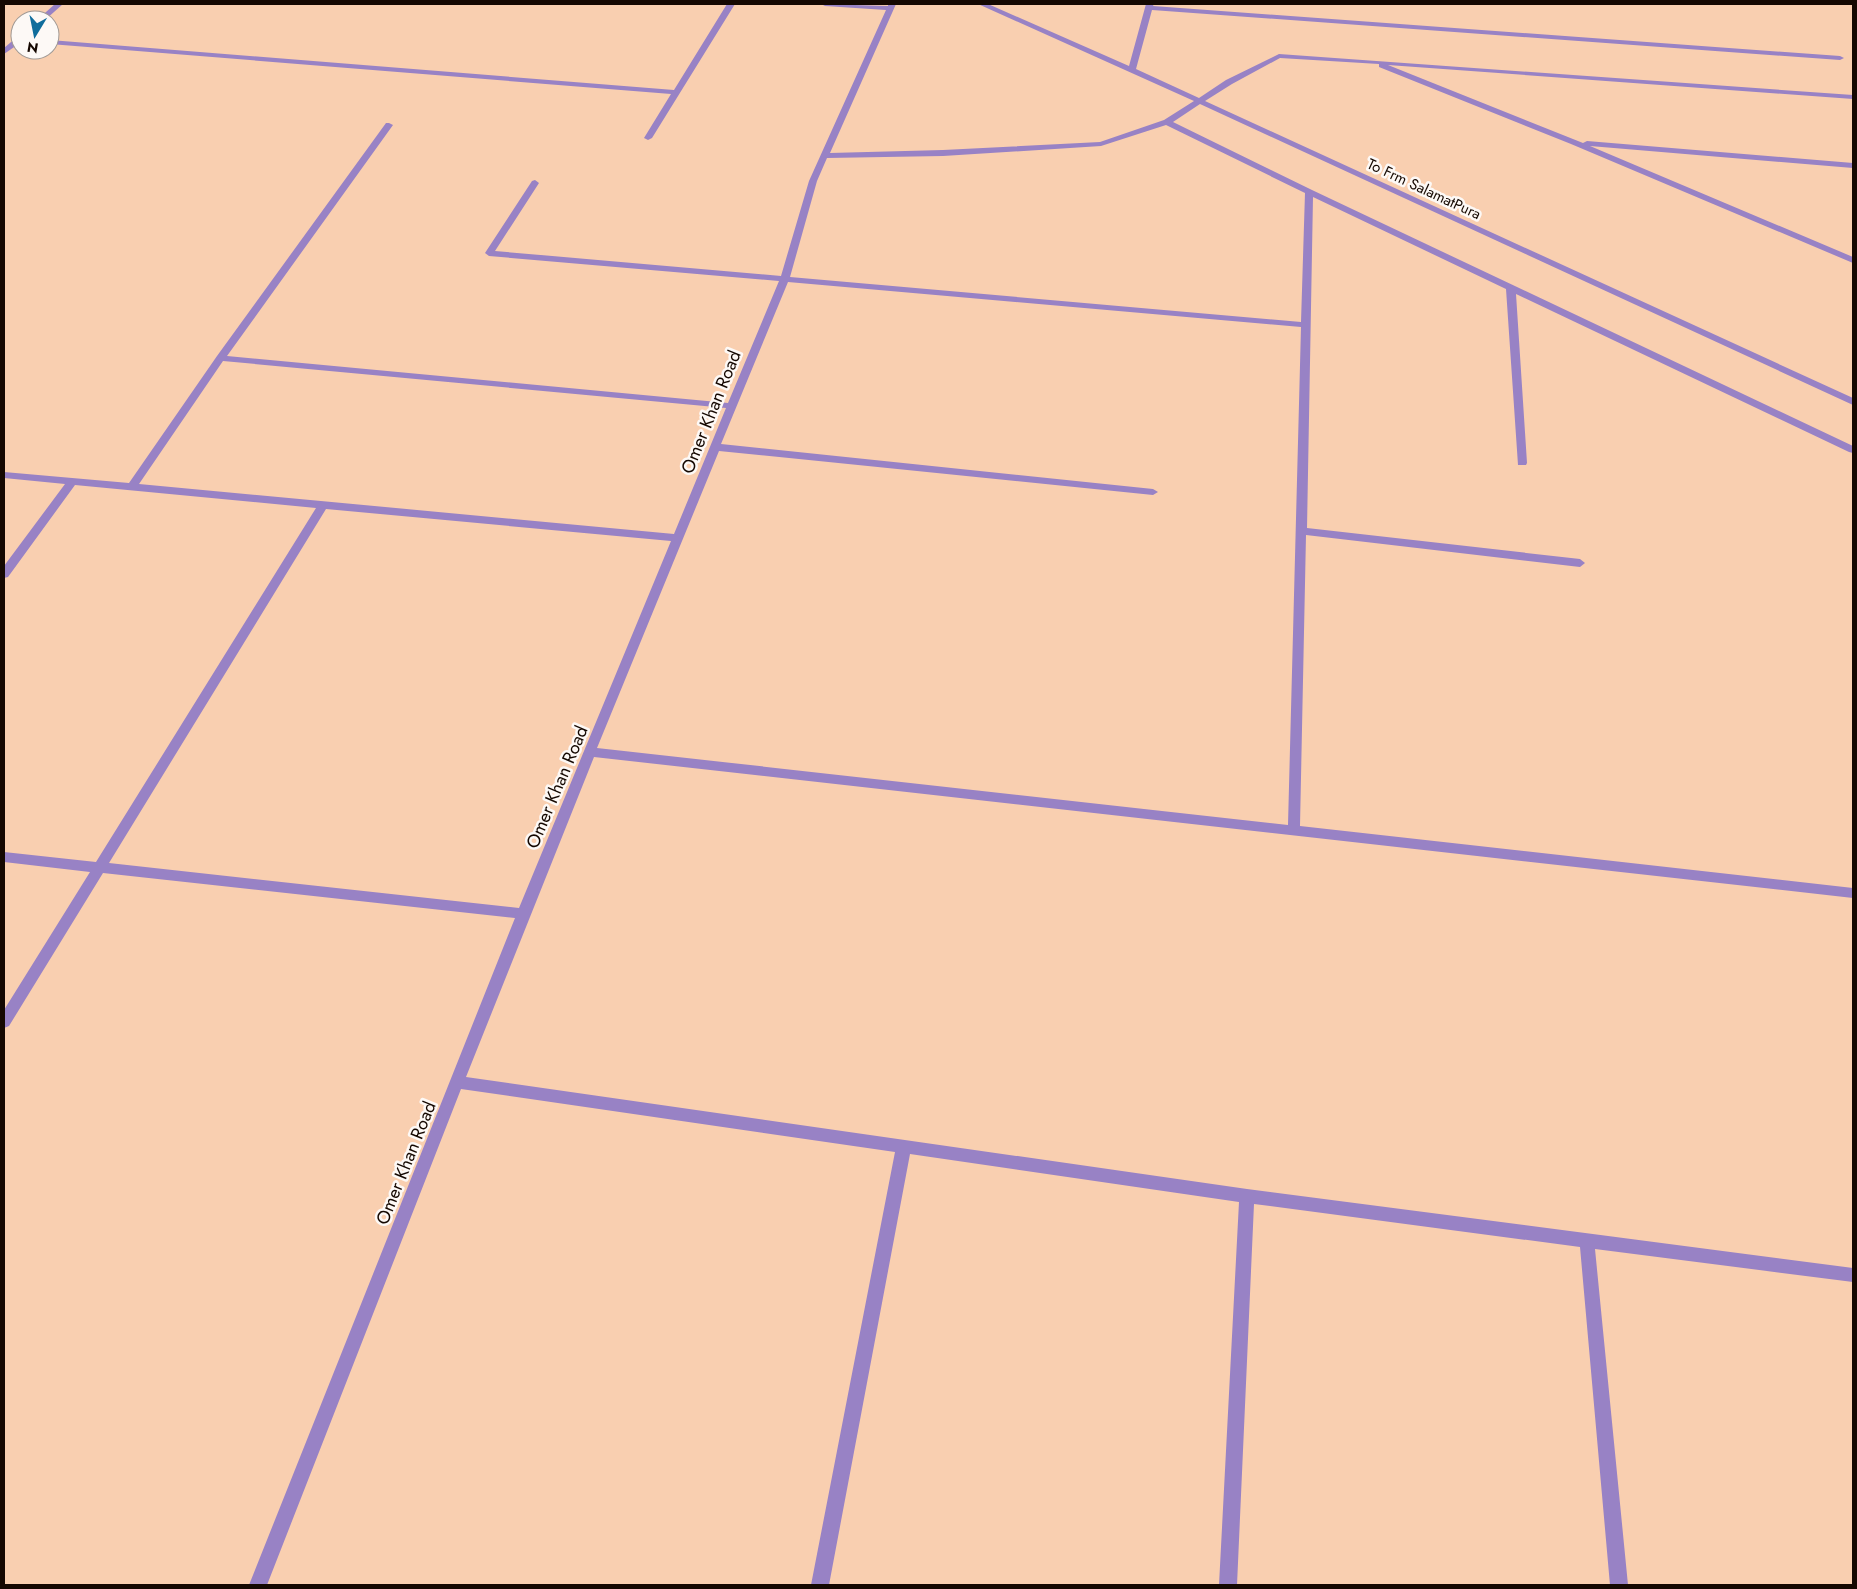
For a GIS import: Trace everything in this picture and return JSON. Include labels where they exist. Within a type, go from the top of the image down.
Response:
[{"type":"street","points":[[648,138],[674,92],[731,4]]},
{"type":"street","points":[[825,4],[891,6]]},
{"type":"street","name":"To Frm SalamatPura","points":[[982,4],[1132,70],[1853,402]]},
{"type":"street","name":"Omer Khan Road","points":[[258,1585],[523,914],[785,277],[813,181],[891,6]]},
{"type":"street","points":[[1132,70],[1150,6],[1840,58]]},
{"type":"street","points":[[60,43],[674,92]]},
{"type":"street","points":[[824,156],[971,152],[1101,144],[1168,122],[1199,101],[1279,56],[1853,97]]},
{"type":"street","points":[[1370,61],[1574,142],[1853,260]]},
{"type":"street","points":[[1168,122],[1309,192],[1853,450]]},
{"type":"street","points":[[132,487],[220,358],[388,125]]},
{"type":"street","points":[[1574,142],[1853,165]]},
{"type":"street","points":[[535,183],[490,253],[785,277],[1307,325]]},
{"type":"street","points":[[1294,832],[1309,192]]},
{"type":"street","points":[[1511,288],[1522,463]]},
{"type":"street","points":[[220,358],[732,406]]},
{"type":"street","points":[[716,447],[1153,492]]},
{"type":"street","points":[[4,475],[678,538]]},
{"type":"street","points":[[4,574],[73,482]]},
{"type":"street","points":[[4,1022],[323,504]]},
{"type":"street","points":[[1302,531],[1580,563]]},
{"type":"street","points":[[590,752],[1853,893]]},
{"type":"street","points":[[4,856],[523,914]]},
{"type":"street","points":[[457,1082],[1247,1196],[1853,1276]]},
{"type":"street","points":[[820,1585],[904,1146]]},
{"type":"street","points":[[1228,1585],[1247,1196]]},
{"type":"street","points":[[1587,1241],[1619,1585]]}]
